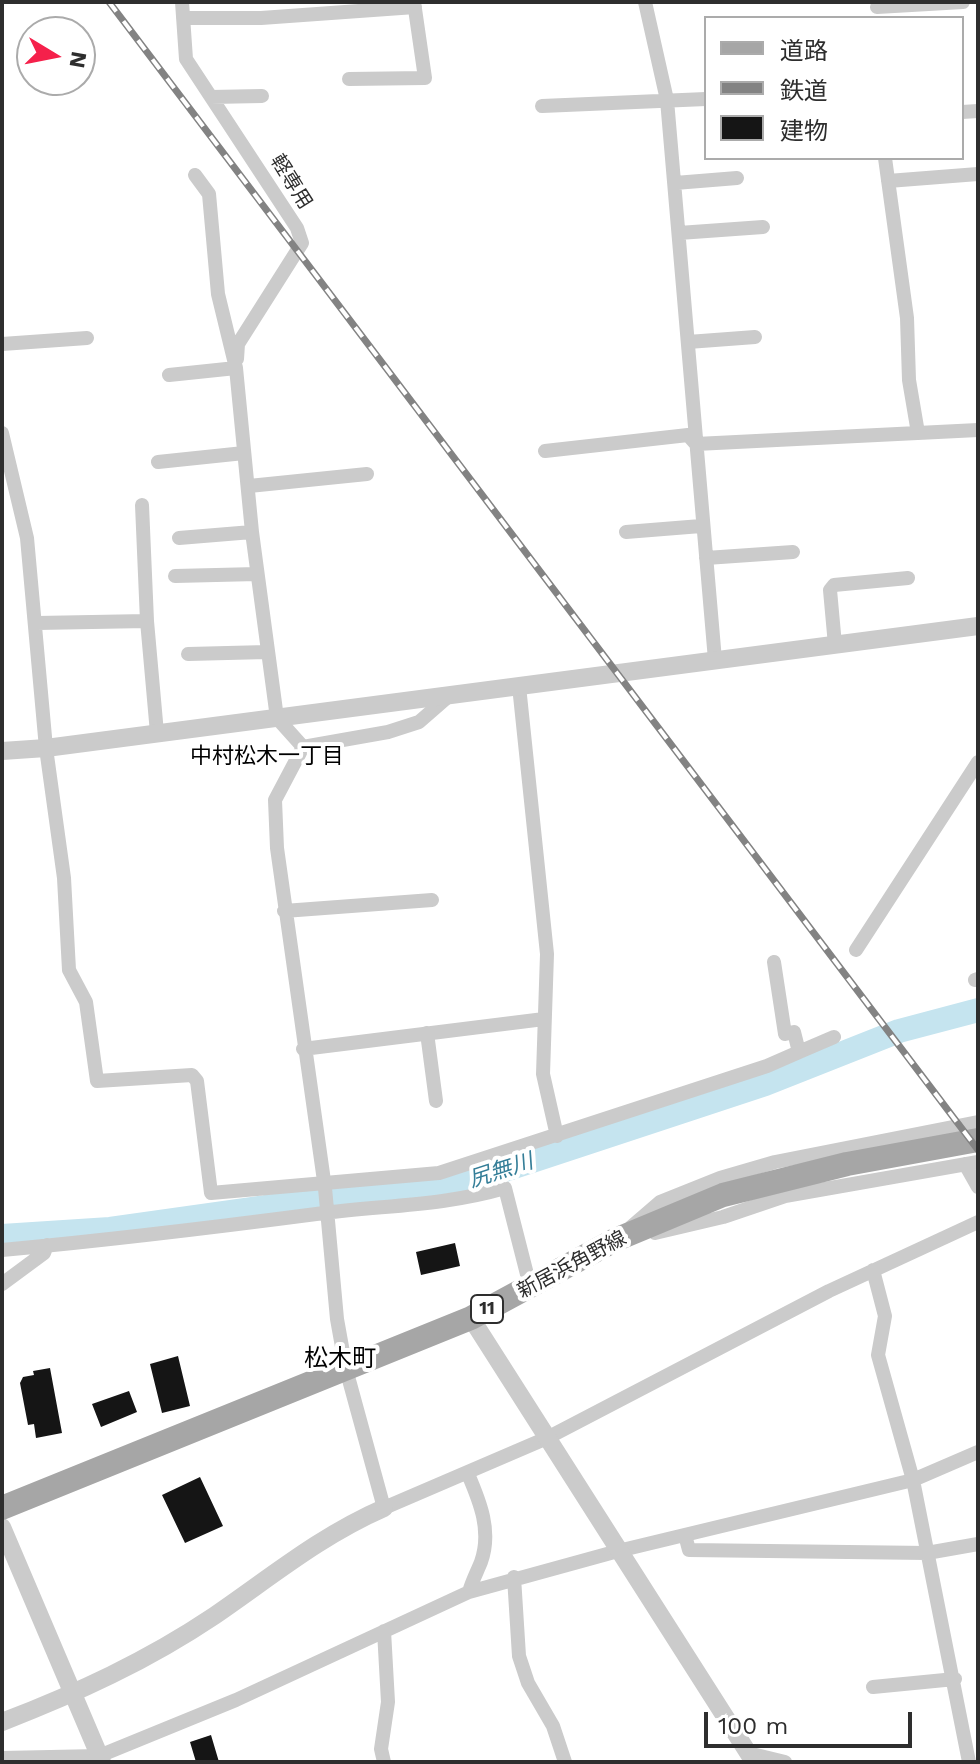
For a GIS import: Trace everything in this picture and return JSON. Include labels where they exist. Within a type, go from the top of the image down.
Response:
[{"type":"main road","name":"新居浜角野線","points":[[2,1508],[471,1318],[615,1240],[723,1195],[847,1164],[978,1140]]},
{"type":"street","name":"軽専用","points":[[182,2],[186,59],[297,228],[302,243],[238,344],[236,368]]},
{"type":"street","points":[[260,2],[261,18]]},
{"type":"street","points":[[645,2],[667,100],[701,526],[715,660]]},
{"type":"street","points":[[877,9],[963,2]]},
{"type":"street","points":[[183,18],[261,18],[415,4],[425,78],[349,79]]},
{"type":"street","points":[[211,97],[262,96]]},
{"type":"street","points":[[542,106],[704,99]]},
{"type":"street","points":[[885,160],[907,318],[909,380],[918,433]]},
{"type":"street","points":[[888,181],[978,174]]},
{"type":"street","points":[[195,175],[209,194],[218,294],[236,368],[252,532],[277,718],[303,747]]},
{"type":"street","points":[[675,183],[737,178]]},
{"type":"street","points":[[679,233],[763,227]]},
{"type":"street","points":[[688,342],[755,337]]},
{"type":"street","points":[[2,344],[87,338]]},
{"type":"street","points":[[169,375],[236,368]]},
{"type":"street","points":[[696,444],[978,430]]},
{"type":"street","points":[[2,433],[23,511],[37,623],[46,748],[64,878],[69,970],[86,1002],[97,1081],[192,1075],[197,1081],[211,1193],[439,1173],[756,1070],[834,1037]]},
{"type":"street","points":[[545,451],[688,435],[696,444]]},
{"type":"street","points":[[158,462],[244,453]]},
{"type":"street","points":[[249,486],[367,474]]},
{"type":"street","points":[[142,505],[147,621],[157,733]]},
{"type":"street","points":[[626,532],[701,526]]},
{"type":"street","points":[[179,538],[252,532]]},
{"type":"street","points":[[706,558],[793,552]]},
{"type":"street","points":[[175,576],[257,574]]},
{"type":"street","points":[[835,645],[830,590],[834,585],[908,578]]},
{"type":"street","points":[[37,623],[147,621]]},
{"type":"street","points":[[2,751],[46,748],[978,626]]},
{"type":"street","points":[[188,654],[267,652]]},
{"type":"street","points":[[519,686],[547,954],[543,1074],[557,1136]]},
{"type":"street","points":[[303,747],[388,732],[419,722],[450,695]]},
{"type":"street","points":[[303,747],[275,800],[284,911],[324,1185],[337,1319],[346,1369],[384,1508]]},
{"type":"street","points":[[856,950],[978,762]]},
{"type":"street","points":[[284,911],[432,900]]},
{"type":"street","points":[[774,962],[785,1034],[794,1032],[799,1052]]},
{"type":"street","points":[[303,1049],[544,1019]]},
{"type":"street","points":[[427,1033],[436,1101]]},
{"type":"street","points":[[615,1240],[660,1202],[720,1178],[791,1158],[978,1122]]},
{"type":"street","points":[[615,1240],[723,1217],[785,1196],[972,1163],[978,1187]]},
{"type":"street","points":[[2,1250],[327,1211],[459,1201],[505,1188],[530,1286]]},
{"type":"street","points":[[2,1722],[73,1695],[143,1660],[213,1616],[338,1528],[547,1438],[873,1270],[978,1222]]},
{"type":"street","points":[[2,1284],[44,1253],[47,1245]]},
{"type":"street","points":[[873,1270],[885,1316],[878,1355],[913,1480],[955,1679],[969,1762]]},
{"type":"street","points":[[471,1318],[751,1757],[785,1762]]},
{"type":"street","points":[[2,1758],[101,1759],[469,1592],[514,1577],[913,1480],[978,1452]]},
{"type":"street","points":[[468,1474],[481,1505],[487,1532],[482,1560],[469,1592]]},
{"type":"street","points":[[2,1527],[101,1759]]},
{"type":"street","points":[[685,1535],[689,1550],[927,1553],[978,1544]]},
{"type":"street","points":[[514,1577],[519,1656],[528,1683],[553,1726],[565,1762]]},
{"type":"street","points":[[384,1631],[388,1702],[381,1749],[384,1762]]},
{"type":"street","points":[[873,1687],[955,1679]]},
{"type":"building","points":[[455,1243],[460,1266],[421,1275],[416,1252]]},
{"type":"building","points":[[178,1356],[190,1406],[162,1413],[150,1364]]},
{"type":"building","points":[[50,1368],[62,1433],[36,1438],[34,1424],[28,1425],[20,1383],[23,1377],[34,1375],[33,1371]]},
{"type":"building","points":[[129,1391],[137,1412],[101,1427],[92,1404]]},
{"type":"building","points":[[200,1477],[223,1526],[185,1543],[162,1495]]},
{"type":"building","points":[[211,1735],[219,1762],[196,1762],[190,1742]]},
{"type":"waterway","name":"尻無川","points":[[2,1236],[110,1229],[288,1204],[453,1187],[765,1084],[899,1031],[978,1010]]},
{"type":"railway","points":[[109,2],[978,1150]]},
{"type":"district","name":"中村松木一丁目","points":[[267,757]]},
{"type":"district","name":"松木町","points":[[340,1359]]}]
